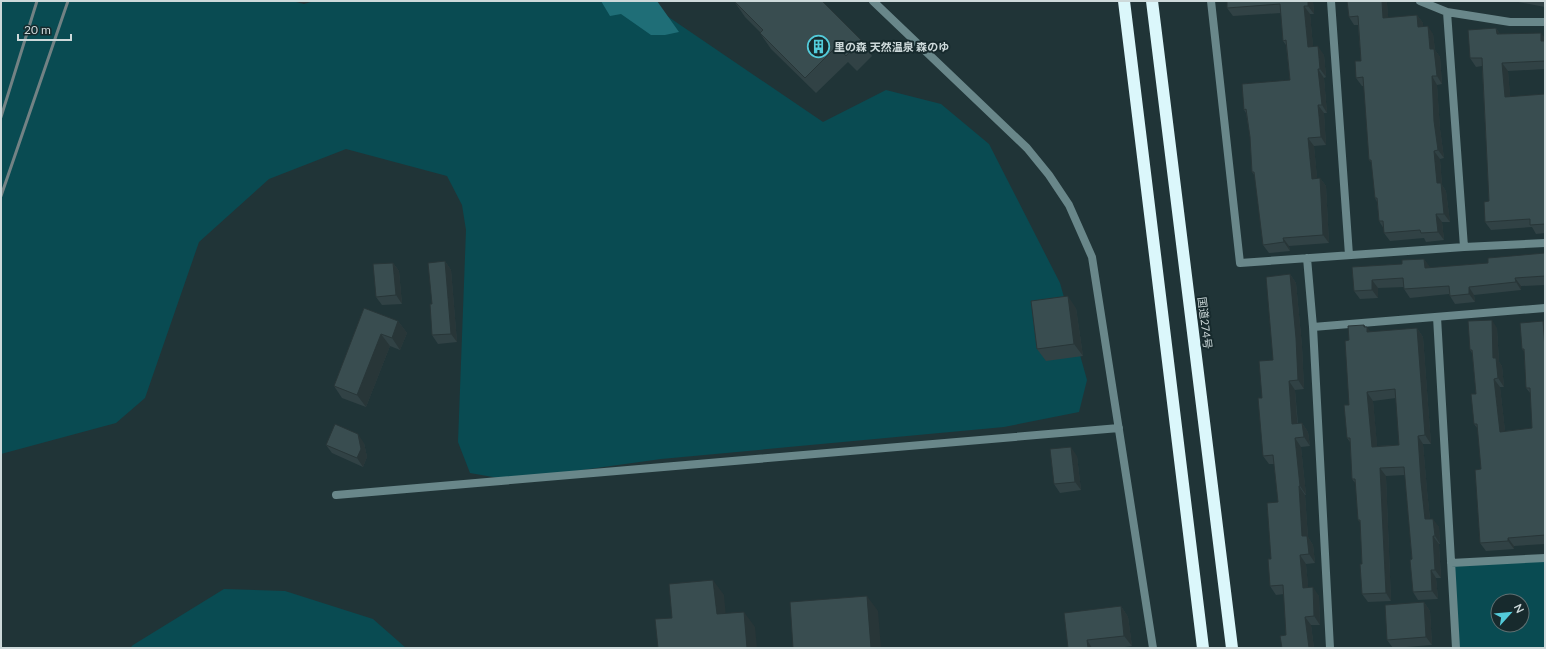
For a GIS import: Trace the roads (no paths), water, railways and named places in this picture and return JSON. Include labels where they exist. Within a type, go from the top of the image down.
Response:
[{"type":"highway","points":[[1124,1],[1203,648]]},
{"type":"highway","name":"国道274号","points":[[1152,1],[1232,648]]},
{"type":"street","points":[[873,1],[1028,148],[1050,175],[1069,205],[1092,257],[1153,648]]},
{"type":"street","points":[[1211,1],[1240,263],[1464,247],[1545,243]]},
{"type":"street","points":[[1331,1],[1349,255]]},
{"type":"street","points":[[1420,1],[1447,12],[1510,22],[1545,22]]},
{"type":"street","points":[[1447,12],[1464,247]]},
{"type":"street","points":[[1307,258],[1313,327],[1330,648]]},
{"type":"street","points":[[1313,327],[1545,308]]},
{"type":"street","points":[[1437,317],[1456,648]]},
{"type":"street","points":[[336,495],[1119,428]]},
{"type":"street","points":[[1451,563],[1545,558]]},
{"type":"railway","points":[[1,117],[37,1]]},
{"type":"railway","points":[[1,196],[68,1]]},
{"type":"place","name":"里の森 天然温泉 森のゆ","points":[[818,47]]}]
